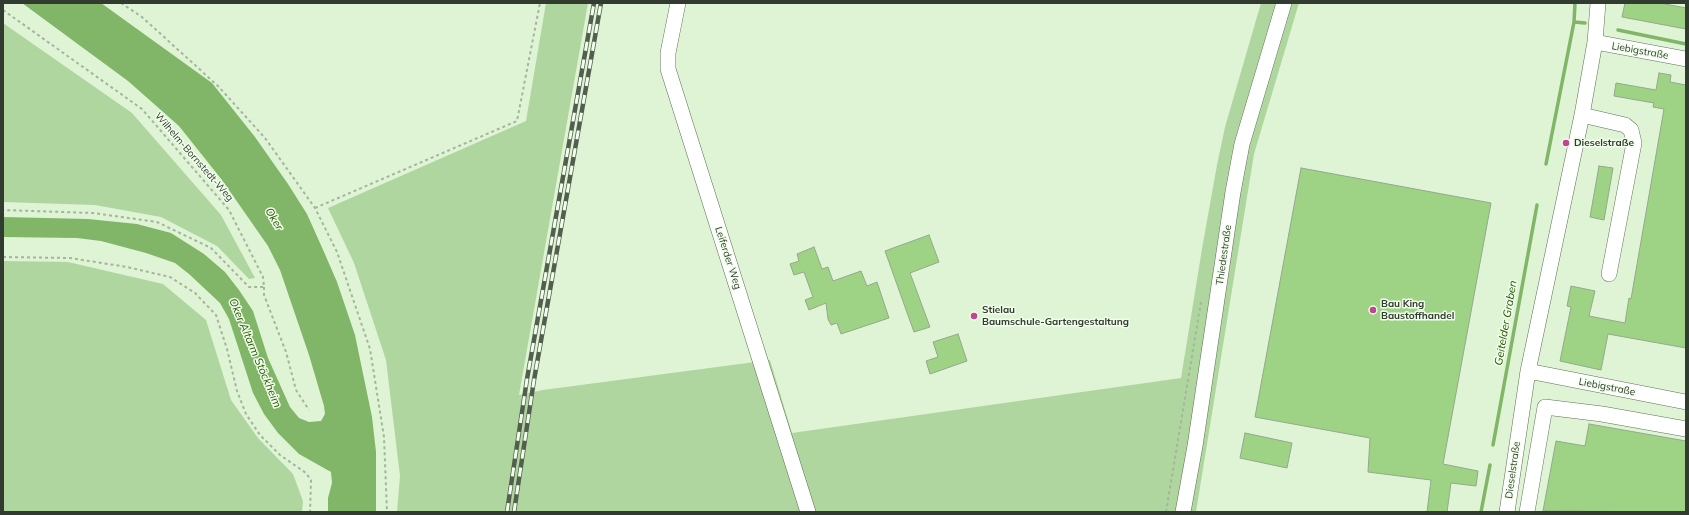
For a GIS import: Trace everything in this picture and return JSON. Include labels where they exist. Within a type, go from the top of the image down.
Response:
[{"type":"street","name":"Leiferder Weg","points":[[678,3],[668,54],[668,69],[808,512]]},
{"type":"street","name":"Thiedestraße","points":[[1183,512],[1195,446],[1232,199],[1242,144],[1284,3]]},
{"type":"street","name":"Dieselstraße","points":[[1507,512],[1522,404],[1582,115],[1595,42],[1598,3]]},
{"type":"street","name":"Liebigstraße","points":[[1595,42],[1686,59]]},
{"type":"street","points":[[1582,115],[1625,125],[1631,130],[1634,143],[1609,274]]},
{"type":"street","name":"Liebigstraße","points":[[1528,371],[1686,402]]},
{"type":"street","points":[[1522,404],[1602,414],[1686,429]]},
{"type":"street","points":[[1527,512],[1545,407]]},
{"type":"path","points":[[121,3],[142,17],[218,86],[266,138],[315,208],[337,252],[370,349],[384,437],[387,512]]},
{"type":"path","points":[[315,208],[517,121],[540,3]]},
{"type":"path","name":"Wilhelm-Bornstedt-Weg","points":[[3,10],[142,109],[229,210],[263,277],[264,294],[286,352],[296,390],[309,410]]},
{"type":"path","points":[[3,210],[93,213],[157,222],[211,248],[249,287],[264,286]]},
{"type":"path","points":[[3,257],[70,258],[127,266],[170,277],[195,293],[216,315],[227,349],[237,391],[246,414],[260,436],[280,455],[306,472],[311,480],[310,512]]},
{"type":"shaded area","points":[[546,3],[588,3],[519,395],[543,390],[770,360],[792,433],[1181,378],[1203,243],[1225,127],[1261,3],[1299,3],[1254,154],[1196,512],[397,512],[400,476],[386,360],[354,263],[328,208],[526,121]]},
{"type":"shaded area","points":[[3,23],[132,113],[221,215],[255,278],[249,279],[217,246],[161,217],[95,205],[3,202]]},
{"type":"shaded area","points":[[3,261],[68,262],[163,284],[206,320],[231,400],[258,438],[293,474],[303,501],[302,512],[3,512]]},
{"type":"water","points":[[22,3],[101,3],[212,83],[255,137],[288,184],[307,214],[324,252],[337,282],[355,335],[372,417],[376,452],[376,512],[328,512],[328,498],[332,483],[331,472],[299,454],[278,433],[264,414],[253,393],[229,319],[220,303],[175,263],[146,253],[101,241],[77,238],[3,237],[3,217],[88,219],[137,224],[171,233],[204,254],[225,272],[239,290],[253,311],[268,358],[290,407],[299,418],[309,422],[321,421],[325,414],[309,355],[280,270],[268,246],[222,180],[179,126],[128,81]]},
{"type":"building","points":[[1625,3],[1660,3],[1686,8],[1686,29],[1622,17]]},
{"type":"building","points":[[1659,73],[1671,75],[1670,82],[1686,85],[1686,348],[1608,334],[1601,370],[1560,361],[1571,307],[1567,306],[1571,286],[1595,291],[1589,316],[1625,323],[1629,298],[1631,299],[1664,109],[1653,107],[1654,103],[1614,96],[1616,83],[1656,90]]},
{"type":"building","points":[[1599,166],[1613,168],[1604,220],[1590,217]]},
{"type":"building","name":"Bau King Baustoffhandel","points":[[1301,168],[1491,203],[1443,464],[1478,471],[1476,486],[1451,483],[1447,512],[1427,512],[1431,480],[1368,472],[1370,438],[1255,417]]},
{"type":"building","points":[[929,235],[939,262],[910,273],[930,327],[914,332],[885,251]]},
{"type":"building","points":[[814,247],[822,269],[828,267],[833,281],[861,271],[867,286],[877,282],[889,318],[841,334],[837,323],[831,325],[828,319],[826,303],[809,310],[805,300],[813,297],[804,272],[794,275],[790,264],[799,261],[797,254]]},
{"type":"building","points":[[958,334],[967,361],[930,374],[926,361],[938,357],[933,342]]},
{"type":"building","points":[[1589,424],[1686,441],[1686,512],[1543,511],[1556,441],[1585,446]]},
{"type":"building","points":[[1245,433],[1292,443],[1287,468],[1240,458]]},
{"type":"waterway","name":"Geitelder Graben","points":[[1546,164],[1574,22],[1575,3]]},
{"type":"waterway","name":"Geitelder Graben","points":[[1574,22],[1585,23]]},
{"type":"waterway","name":"Geitelder Graben","points":[[1618,30],[1686,44]]},
{"type":"waterway","name":"Geitelder Graben","points":[[1493,445],[1537,205]]},
{"type":"waterway","name":"Geitelder Graben","points":[[1481,512],[1490,465]]},
{"type":"railway","points":[[507,512],[527,379],[594,3]]},
{"type":"railway","points":[[514,512],[534,380],[601,3]]},
{"type":"place","name":"Dieselstraße","points":[[1566,143]]},
{"type":"place","name":"Bau King Baustoffhandel","points":[[1373,310]]},
{"type":"place","name":"Stielau Baumschule-Gartengestaltung","points":[[974,316]]},
{"type":"water label","name":"Oker","points":[[274,219]]},
{"type":"water label","name":"Oker Altarm Stöckheim","points":[[255,353]]}]
